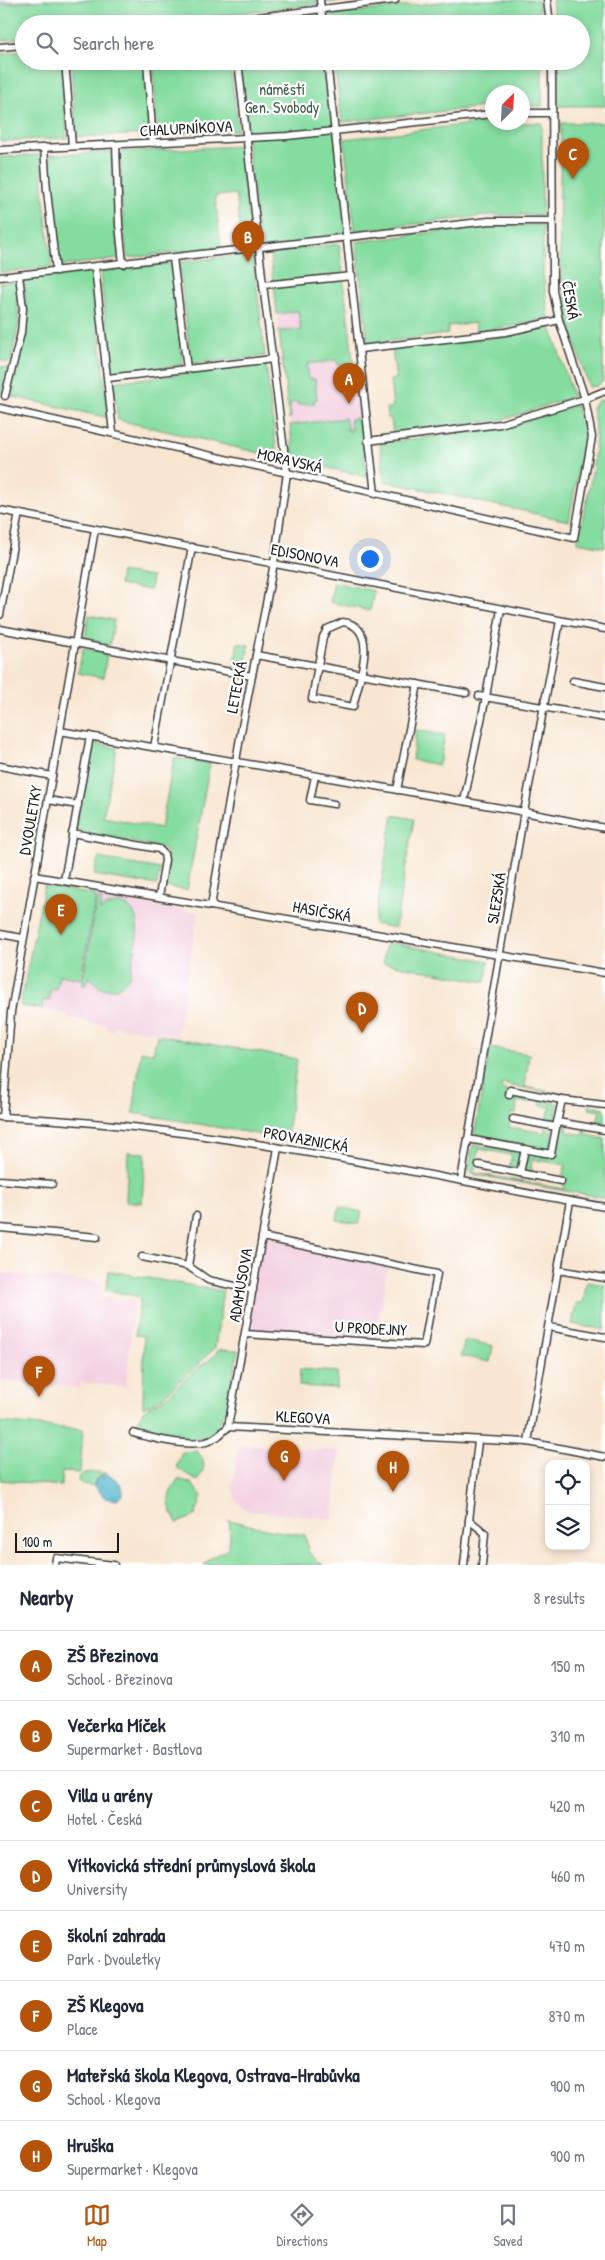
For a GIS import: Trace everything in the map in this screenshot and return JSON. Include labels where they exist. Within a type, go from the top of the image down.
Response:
[{"type":"street","points":[[320,0],[322,15]]},
{"type":"street","points":[[278,15],[395,0]]},
{"type":"street","points":[[547,0],[549,15]]},
{"type":"street","points":[[0,47],[15,46]]},
{"type":"street","points":[[66,70],[72,146]]},
{"type":"street","points":[[148,70],[153,143]]},
{"type":"street","name":"LETECKÁ","points":[[211,906],[235,762],[274,563],[287,473],[263,285],[239,70]]},
{"type":"street","points":[[328,70],[375,494]]},
{"type":"street","name":"ČESKÁ","points":[[552,70],[553,290],[559,320],[585,399],[592,437],[574,538]]},
{"type":"street","points":[[530,114],[552,113]]},
{"type":"street","name":"CHALUPNÍKOVA","points":[[0,150],[335,132],[485,115]]},
{"type":"street","points":[[116,145],[119,224],[123,264]]},
{"type":"street","points":[[44,147],[46,192],[56,270]]},
{"type":"street","points":[[0,277],[259,249],[489,221],[552,221]]},
{"type":"street","points":[[173,258],[187,369]]},
{"type":"street","points":[[95,267],[113,433]]},
{"type":"street","points":[[5,396],[21,333],[23,308],[19,275]]},
{"type":"street","points":[[263,285],[352,276]]},
{"type":"street","points":[[360,349],[506,332],[559,320]]},
{"type":"street","points":[[108,378],[273,359]]},
{"type":"street","points":[[368,441],[500,424],[585,399],[605,391]]},
{"type":"street","name":"MORAVSKÁ","points":[[0,408],[574,538]]},
{"type":"street","name":"EDISONOVA","points":[[0,510],[605,629]]},
{"type":"street","points":[[0,615],[19,514]]},
{"type":"street","name":"DVOULETKY","points":[[2,1117],[9,1023],[22,938],[95,528]]},
{"type":"street","points":[[154,748],[192,547]]},
{"type":"street","points":[[464,801],[501,609]]},
{"type":"street","name":"SLEZSKÁ","points":[[461,1180],[524,812],[560,621]]},
{"type":"street","points":[[348,623],[358,628],[364,636],[366,647],[353,706],[312,699],[318,666],[323,637],[327,629],[334,624],[348,623]]},
{"type":"street","points":[[0,630],[252,676]]},
{"type":"street","points":[[256,655],[466,693]]},
{"type":"street","points":[[573,681],[605,687]]},
{"type":"street","points":[[397,790],[418,684]]},
{"type":"street","points":[[483,696],[605,718]]},
{"type":"street","points":[[60,731],[464,801],[605,828]]},
{"type":"street","points":[[64,881],[90,736]]},
{"type":"street","points":[[0,766],[52,776]]},
{"type":"street","points":[[314,776],[310,800],[334,804]]},
{"type":"street","points":[[48,800],[78,804]]},
{"type":"street","points":[[72,833],[159,849],[164,854],[159,897]]},
{"type":"street","name":"HASIČSKÁ","points":[[34,876],[605,973]]},
{"type":"street","points":[[0,934],[22,938]]},
{"type":"street","points":[[509,1096],[510,1090],[562,1100],[605,1105]]},
{"type":"street","points":[[468,1139],[551,1154],[562,1100]]},
{"type":"street","name":"PROVAZNICKÁ","points":[[2,1117],[119,1126],[278,1148],[605,1207]]},
{"type":"street","points":[[513,1120],[605,1130]]},
{"type":"street","name":"ADAMUSOVA","points":[[228,1427],[278,1148]]},
{"type":"street","points":[[520,1173],[525,1149]]},
{"type":"street","points":[[479,1165],[561,1181]]},
{"type":"street","points":[[0,1180],[52,1184]]},
{"type":"street","points":[[528,1442],[570,1201]]},
{"type":"street","points":[[188,1266],[196,1216]]},
{"type":"street","points":[[0,1228],[97,1237]]},
{"type":"street","name":"U PRODEJNY","points":[[245,1334],[424,1345],[437,1274],[262,1237]]},
{"type":"street","points":[[142,1257],[188,1266],[208,1280],[253,1290]]},
{"type":"street","points":[[558,1270],[605,1278]]},
{"type":"street","points":[[549,1327],[605,1337]]},
{"type":"street","points":[[133,1433],[152,1438],[200,1443],[216,1437],[228,1427]]},
{"type":"street","name":"KLEGOVA","points":[[228,1427],[528,1442],[605,1457]]},
{"type":"street","points":[[464,1565],[478,1441]]},
{"type":"street","points":[[469,1520],[485,1533],[482,1565]]},
{"type":"street","points":[[55,1565],[56,1558],[114,1565]]},
{"type":"shaded area","points":[[0,0],[44,0],[0,4]]},
{"type":"shaded area","points":[[347,306],[367,477],[294,460],[277,314]]},
{"type":"shaded area","points":[[44,886],[198,913],[177,1036],[114,1026],[113,1030],[106,1029],[106,1025],[66,1017],[67,1014],[20,1006]]},
{"type":"shaded area","points":[[262,1237],[388,1264],[375,1342],[245,1334]]},
{"type":"shaded area","points":[[0,1273],[101,1282],[100,1298],[134,1301],[126,1387],[81,1382],[80,1388],[0,1380]]},
{"type":"shaded area","points":[[239,1445],[339,1451],[333,1519],[250,1511],[242,1507],[236,1500],[232,1488]]},
{"type":"green space","points":[[44,0],[351,0],[225,15],[15,15],[15,39],[0,41],[0,4]]},
{"type":"green space","points":[[458,0],[538,0],[540,15],[329,15]]},
{"type":"green space","points":[[552,0],[605,0],[605,106],[556,106],[556,70],[590,70],[590,15],[554,15]]},
{"type":"green space","points":[[322,8],[322,15],[270,15]]},
{"type":"green space","points":[[15,52],[15,70],[63,70],[67,138],[0,141],[0,54]]},
{"type":"green space","points":[[72,70],[145,70],[149,134],[76,137]]},
{"type":"green space","points":[[153,70],[231,70],[238,130],[157,134]]},
{"type":"green space","name":"náměstí Gen. Svobody","points":[[239,70],[328,70],[347,238],[259,249]]},
{"type":"green space","points":[[335,70],[542,70],[542,106],[530,106],[530,85],[485,85],[485,107],[342,122]]},
{"type":"green space","points":[[480,123],[485,123],[485,130],[530,130],[530,123],[542,123],[542,215],[492,215],[355,231],[344,139]]},
{"type":"green space","points":[[561,123],[605,123],[603,381],[597,386],[589,387],[564,295],[560,253]]},
{"type":"green space","points":[[240,146],[251,238],[241,240],[236,194],[215,196],[221,247],[127,258],[123,222],[120,152]]},
{"type":"green space","points":[[112,152],[115,224],[119,259],[60,266],[51,191],[49,155]]},
{"type":"green space","points":[[41,155],[52,267],[0,273],[0,157]]},
{"type":"green space","points":[[492,225],[543,225],[543,273],[549,319],[510,327],[476,331],[475,323],[448,326],[448,334],[368,344],[356,242]]},
{"type":"green space","points":[[339,244],[343,275],[273,282],[270,252]]},
{"type":"green space","points":[[253,254],[265,356],[191,364],[179,262]]},
{"type":"green space","points":[[171,263],[183,365],[112,374],[100,272]]},
{"type":"green space","points":[[92,272],[109,418],[10,396],[27,321],[24,280]]},
{"type":"green space","points":[[343,278],[355,374],[353,374],[352,363],[338,365],[337,360],[307,364],[308,379],[315,379],[317,399],[314,400],[315,403],[298,405],[297,402],[290,403],[291,417],[289,419],[279,331],[301,330],[298,311],[277,314],[274,286]]},
{"type":"green space","points":[[16,281],[19,323],[10,363],[0,360],[0,283]]},
{"type":"green space","points":[[551,327],[573,397],[502,420],[393,433],[391,419],[388,418],[386,408],[393,407],[390,380],[396,379],[392,349],[513,335]]},
{"type":"green space","points":[[266,364],[277,457],[118,420],[113,382]]},
{"type":"green space","points":[[0,366],[8,368],[2,394],[0,393]]},
{"type":"green space","points":[[602,400],[605,433],[605,547],[577,542],[592,475],[595,423],[592,408],[597,401]]},
{"type":"green space","points":[[576,405],[585,434],[569,521],[384,481],[380,443],[504,428]]},
{"type":"green space","points":[[360,417],[367,477],[294,460],[290,425],[345,418],[348,431],[351,431],[350,419]]},
{"type":"green space","points":[[121,572],[152,577],[150,590],[119,585]]},
{"type":"green space","points":[[334,582],[374,591],[370,611],[330,602]]},
{"type":"green space","points":[[89,615],[114,620],[110,645],[84,641]]},
{"type":"green space","points":[[238,643],[249,645],[245,667],[234,664]]},
{"type":"green space","points":[[83,648],[107,653],[103,678],[78,673]]},
{"type":"green space","points":[[416,730],[445,735],[439,765],[412,760]]},
{"type":"green space","points":[[91,742],[117,748],[103,817],[161,828],[174,758],[210,763],[187,890],[163,886],[167,856],[163,848],[75,831]]},
{"type":"green space","points":[[393,815],[414,819],[395,928],[374,924]]},
{"type":"green space","points":[[98,858],[160,869],[157,885],[94,875]]},
{"type":"green space","points":[[44,886],[96,895],[81,979],[59,975],[56,989],[51,988],[49,1001],[43,1000],[42,1009],[20,1006]]},
{"type":"green space","points":[[97,899],[102,900],[100,911],[107,906],[115,904],[121,904],[130,908],[135,915],[137,924],[136,945],[130,974],[125,982],[113,989],[99,987],[89,976],[85,985],[82,985]]},
{"type":"green space","points":[[386,942],[489,961],[485,982],[383,963]]},
{"type":"green space","points":[[157,1035],[297,1059],[286,1136],[267,1133],[263,1135],[133,1113],[141,1051],[153,1053]]},
{"type":"green space","points":[[490,1048],[529,1054],[525,1087],[605,1102],[502,1084],[501,1088],[507,1091],[506,1101],[510,1101],[512,1095],[529,1097],[529,1103],[517,1101],[516,1114],[511,1113],[509,1127],[544,1133],[545,1128],[552,1130],[551,1149],[547,1151],[541,1148],[488,1138],[477,1138],[474,1136]]},
{"type":"green space","points":[[541,1099],[558,1104],[554,1123],[545,1122],[551,1107],[540,1105]]},
{"type":"green space","points":[[590,1105],[605,1108],[605,1127],[596,1126],[600,1111],[589,1109]]},
{"type":"green space","points":[[563,1126],[568,1127],[567,1132],[583,1135],[584,1130],[587,1130],[586,1135],[605,1139],[605,1198],[472,1174],[468,1171],[473,1145],[519,1151],[521,1155],[518,1168],[509,1168],[512,1155],[479,1149],[474,1173],[563,1189],[565,1179],[562,1177],[566,1165],[532,1159],[531,1172],[525,1171],[524,1168],[528,1154],[546,1156],[553,1154],[557,1146],[559,1146],[560,1128]]},
{"type":"green space","points":[[128,1152],[145,1153],[142,1203],[126,1201]]},
{"type":"green space","points":[[339,1207],[362,1212],[359,1224],[337,1220]]},
{"type":"green space","points":[[109,1271],[223,1291],[215,1348],[164,1396],[143,1408],[144,1336],[135,1335],[140,1297],[106,1290]]},
{"type":"green space","points":[[587,1282],[605,1285],[605,1330],[572,1324],[576,1303],[583,1303]]},
{"type":"green space","points":[[465,1340],[493,1346],[490,1362],[461,1356]]},
{"type":"green space","points":[[221,1349],[238,1350],[227,1413],[223,1412],[219,1425],[212,1434],[203,1438],[184,1439],[134,1431],[139,1417],[148,1407],[167,1397],[195,1370]]},
{"type":"green space","points":[[300,1369],[337,1372],[337,1388],[299,1386]]},
{"type":"green space","points":[[0,1422],[83,1430],[80,1473],[62,1472],[61,1486],[0,1480]]},
{"type":"green space","points":[[197,1451],[204,1466],[197,1481],[176,1467],[182,1452]]},
{"type":"green space","points":[[84,1473],[105,1473],[96,1479],[93,1486],[78,1481],[79,1476]]},
{"type":"green space","points":[[178,1479],[191,1483],[202,1496],[195,1516],[177,1523],[169,1505],[169,1496]]},
{"type":"green space","points":[[229,1520],[270,1530],[305,1535],[309,1553],[323,1565],[204,1565],[215,1555],[228,1548]]},
{"type":"water","points":[[106,1474],[116,1479],[122,1487],[123,1494],[117,1500],[105,1498],[94,1486],[96,1480]]},
{"type":"tunnel","points":[[466,693],[479,696]]},
{"type":"place","name":"Villa u arény","points":[[573,179]]},
{"type":"place","name":"Večerka Míček","points":[[248,262]]},
{"type":"place","name":"ZŠ Březinova","points":[[349,404]]},
{"type":"place","name":"školní zahrada","points":[[61,935]]},
{"type":"place","name":"Vítkovická střední průmyslová škola","points":[[362,1033]]},
{"type":"place","name":"ZŠ Klegova","points":[[39,1397]]},
{"type":"place","name":"Mateřská škola Klegova, Ostrava-Hrabůvka","points":[[284,1481]]},
{"type":"place","name":"Hruška","points":[[393,1492]]}]
